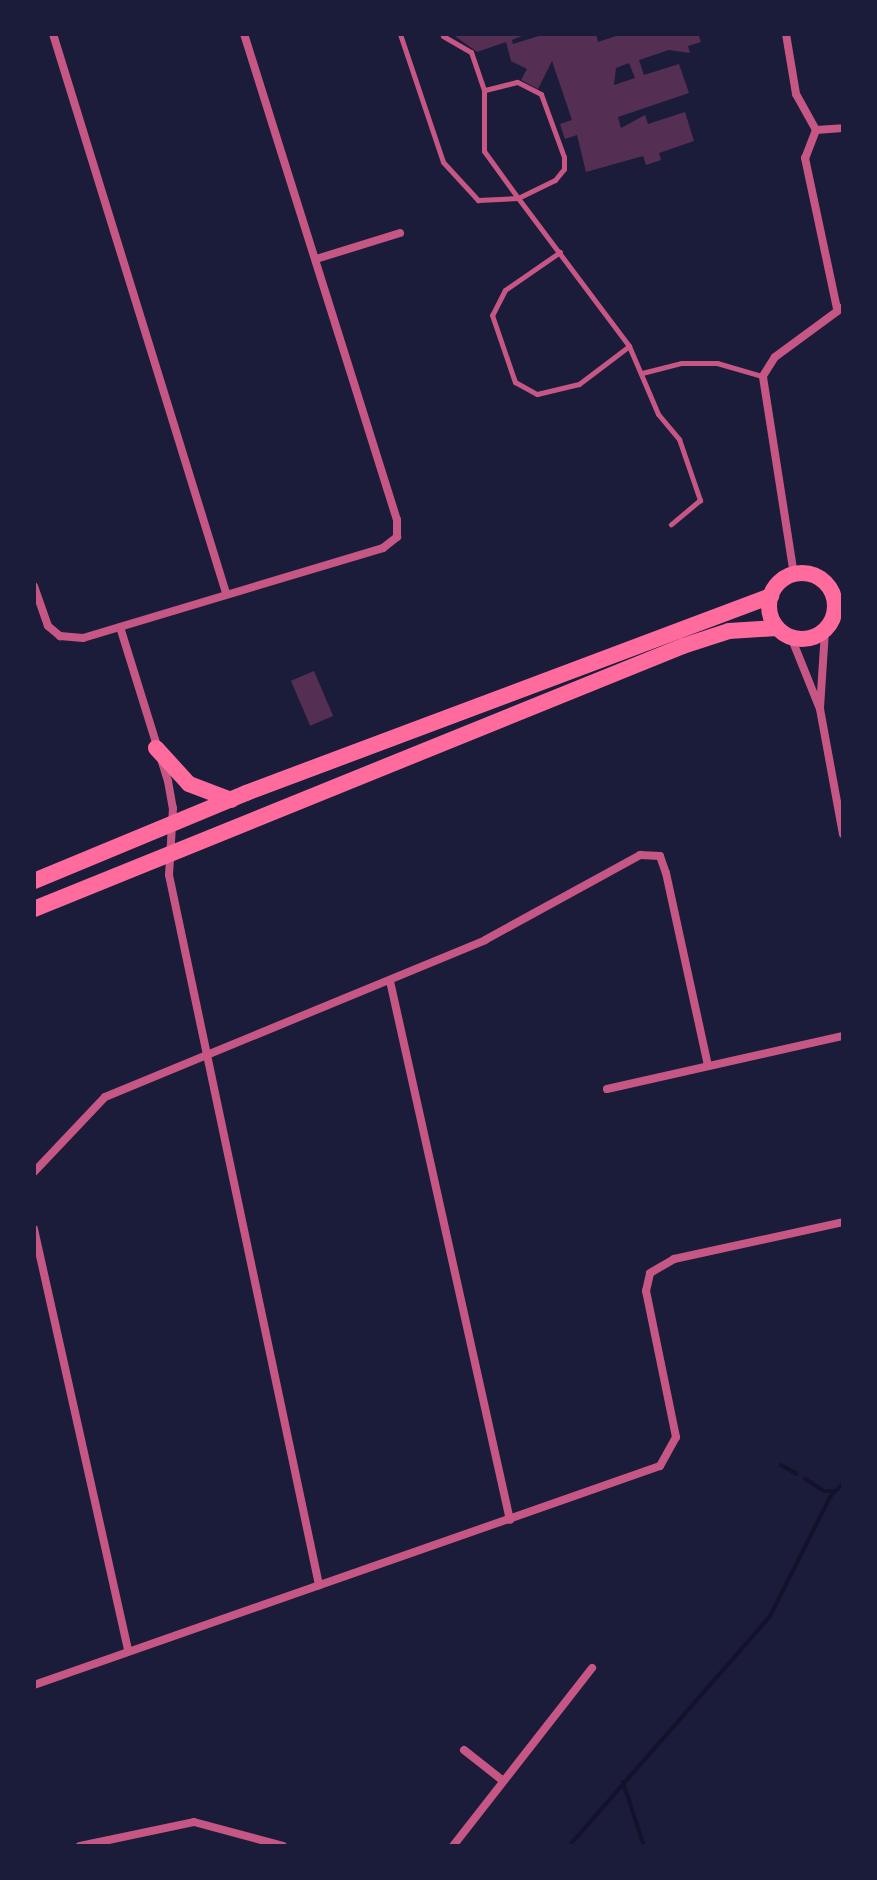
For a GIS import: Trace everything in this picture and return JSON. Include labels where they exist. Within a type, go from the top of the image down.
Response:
[{"type":"highway","points":[[34,881],[231,800],[771,596],[794,575],[824,582],[843,581]]},
{"type":"highway","points":[[34,909],[702,639],[784,633],[803,639],[833,621],[835,606],[824,582]]},
{"type":"highway","points":[[771,596],[769,613],[784,633]]},
{"type":"highway","points":[[156,748],[198,791],[231,800]]},
{"type":"street","points":[[53,34],[226,593]]},
{"type":"street","points":[[34,586],[48,626],[60,636],[83,638],[383,548],[397,537],[397,520],[244,34]]},
{"type":"street","points":[[786,34],[796,94],[816,130]]},
{"type":"street","points":[[816,130],[843,128]]},
{"type":"street","points":[[794,575],[763,376],[775,357],[840,308],[805,158],[816,130]]},
{"type":"street","points":[[316,259],[400,233]]},
{"type":"street","points":[[820,709],[833,621]]},
{"type":"street","points":[[120,627],[168,781],[173,823],[169,875],[319,1585]]},
{"type":"street","points":[[784,633],[820,709],[843,834]]},
{"type":"street","points":[[34,1172],[105,1097],[485,940],[640,855],[660,856],[708,1065]]},
{"type":"street","points":[[390,981],[510,1520]]},
{"type":"street","points":[[607,1089],[843,1036]]},
{"type":"street","points":[[34,1685],[650,1471],[668,1458],[675,1427],[646,1291],[656,1266],[843,1222]]},
{"type":"street","points":[[34,1229],[128,1651]]},
{"type":"street","points":[[453,1846],[592,1668]]},
{"type":"street","points":[[464,1750],[502,1780]]},
{"type":"street","points":[[80,1846],[194,1822],[283,1846]]},
{"type":"lane","points":[[400,34],[443,162],[478,200],[518,198],[555,180],[564,169],[564,157],[541,94],[517,82],[484,90]]},
{"type":"lane","points":[[443,36],[471,52],[484,90],[484,151],[629,346],[658,414],[679,439],[700,500],[671,524]]},
{"type":"lane","points":[[560,252],[505,290],[492,315],[515,382],[537,394],[579,384],[629,346]]},
{"type":"lane","points":[[642,373],[681,363],[717,363],[763,376]]},
{"type":"building","points":[[452,34],[527,34],[512,40],[513,44],[545,34],[596,34],[598,42],[622,34],[698,34],[701,42],[688,46],[690,53],[669,50],[639,60],[644,75],[679,64],[689,93],[618,117],[621,128],[645,115],[648,124],[685,112],[694,141],[659,153],[661,160],[646,165],[643,156],[586,172],[577,135],[565,139],[560,124],[572,120],[552,61],[538,89],[521,80],[527,69],[511,61],[506,42],[477,52]],"holes":[[[629,63],[635,78],[614,85],[616,68]]]},
{"type":"building","points":[[314,671],[333,716],[310,726],[291,681]]},
{"type":"waterway","points":[[781,1465],[797,1474]]},
{"type":"waterway","points":[[805,1479],[824,1491],[835,1491]]},
{"type":"waterway","points":[[569,1846],[770,1616],[830,1497],[843,1483]]},
{"type":"waterway","points":[[623,1782],[644,1846]]}]
